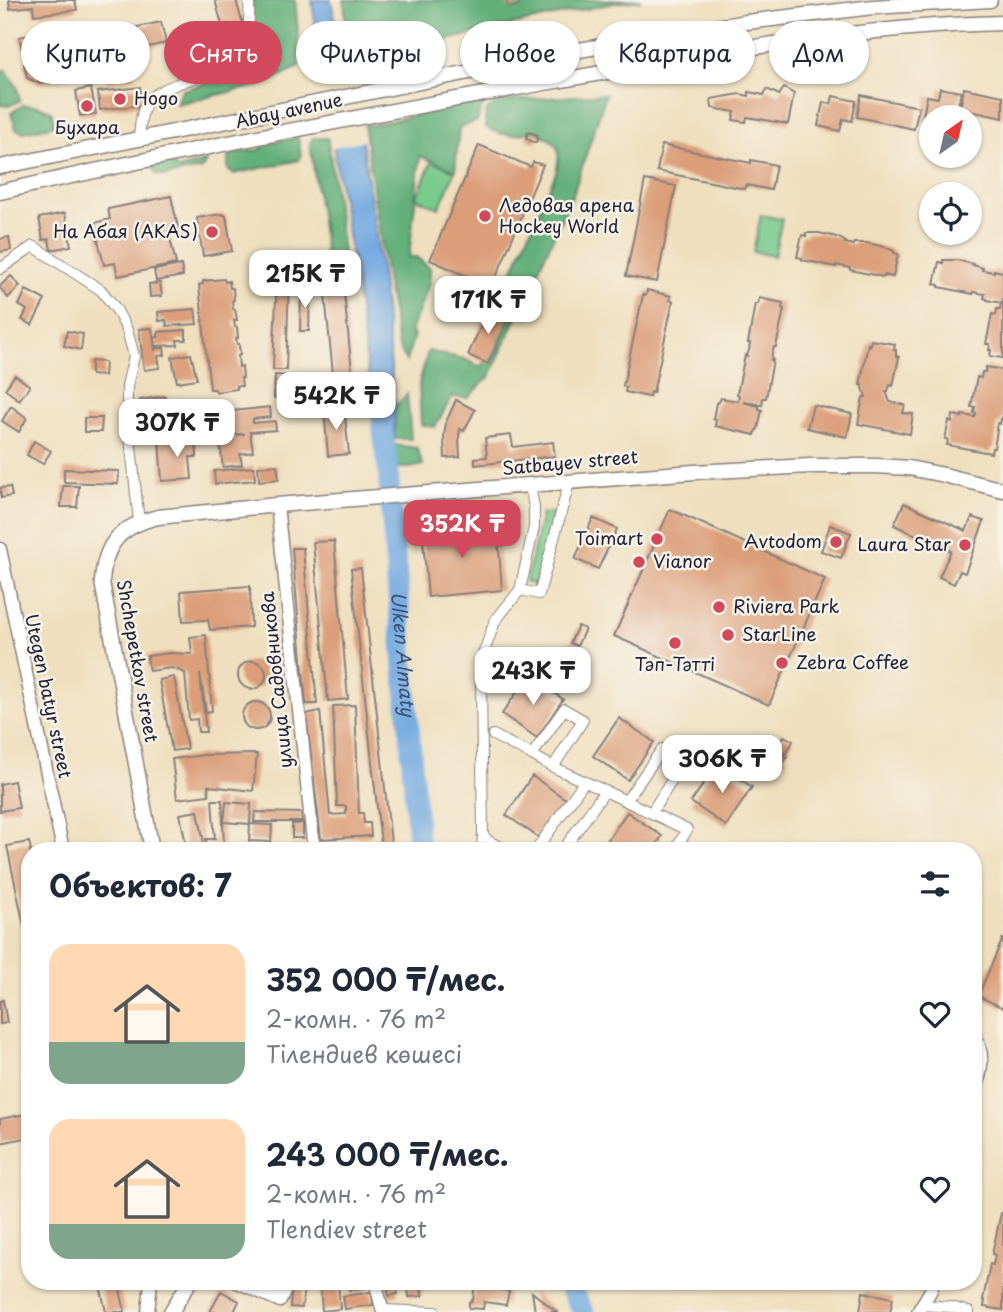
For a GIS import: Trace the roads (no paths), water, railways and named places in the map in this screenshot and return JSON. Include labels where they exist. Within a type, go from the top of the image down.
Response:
[{"type":"main road","name":"Abay avenue","points":[[1,166],[573,51],[747,22],[873,7],[990,0]]},
{"type":"main road","name":"Abay avenue","points":[[0,192],[376,113],[753,47],[894,30],[1003,23]]},
{"type":"main road","name":"Satbayev street","points":[[139,522],[158,517],[277,505],[810,466],[909,468],[1003,491]]},
{"type":"main road","name":"Shchepetkov street","points":[[139,522],[125,530],[113,542],[106,555],[102,582],[150,842]]},
{"type":"main road","points":[[171,1312],[184,1290]]},
{"type":"street","points":[[139,139],[145,107],[150,98],[163,90],[223,66],[234,57],[248,27],[249,0]]},
{"type":"street","points":[[0,269],[33,246],[101,290],[116,309],[127,330],[134,356],[127,386],[127,409],[139,522]]},
{"type":"street","points":[[520,590],[539,594],[569,483]]},
{"type":"street","points":[[483,842],[481,680],[484,652],[495,621],[520,590],[534,527],[530,486]]},
{"type":"street","name":"улица Садовникова","points":[[277,505],[313,842]]},
{"type":"street","name":"Utegen batyr street","points":[[0,549],[61,842]]},
{"type":"street","points":[[532,755],[564,709],[583,720],[553,767]]},
{"type":"street","points":[[493,735],[583,782],[687,830],[680,842]]},
{"type":"street","points":[[626,801],[662,749],[683,763],[651,813]]},
{"type":"street","points":[[542,842],[583,782]]},
{"type":"street","points":[[569,842],[605,791]]},
{"type":"street","points":[[483,835],[490,842]]},
{"type":"street","points":[[148,1312],[150,1290]]},
{"type":"street","points":[[251,1290],[279,1306]]},
{"type":"street","points":[[377,1290],[383,1311],[435,1312]]},
{"type":"street","points":[[920,1309],[931,1290]]},
{"type":"street","points":[[920,1309],[951,1307],[969,1312]]},
{"type":"water","points":[[312,0],[331,0],[335,21],[315,21]]},
{"type":"water","points":[[323,84],[347,84],[362,141],[381,269],[395,407],[394,450],[376,452],[363,338]]},
{"type":"waterway","name":"Ulken Almaty","points":[[382,424],[418,842]]},
{"type":"waterway","name":"Ulken Almaty","points":[[571,1290],[584,1312]]},
{"type":"place","name":"Hogo","points":[[120,99]]},
{"type":"place","name":"Бухара","points":[[87,106]]},
{"type":"place","name":"Ледовая арена Hockey World","points":[[485,216]]},
{"type":"place","name":"На Абая (AKAS)","points":[[212,232]]},
{"type":"place","name":"Toimart","points":[[657,539]]},
{"type":"place","name":"Avtodom","points":[[836,542]]},
{"type":"place","name":"Laura Star","points":[[965,545]]},
{"type":"place","name":"Vianor","points":[[639,562]]},
{"type":"place","name":"Riviera Park","points":[[719,607]]},
{"type":"place","name":"StarLine","points":[[728,635]]},
{"type":"place","name":"Тәп-Тәтті","points":[[675,643]]},
{"type":"place","name":"Zebra Coffee","points":[[782,663]]}]
